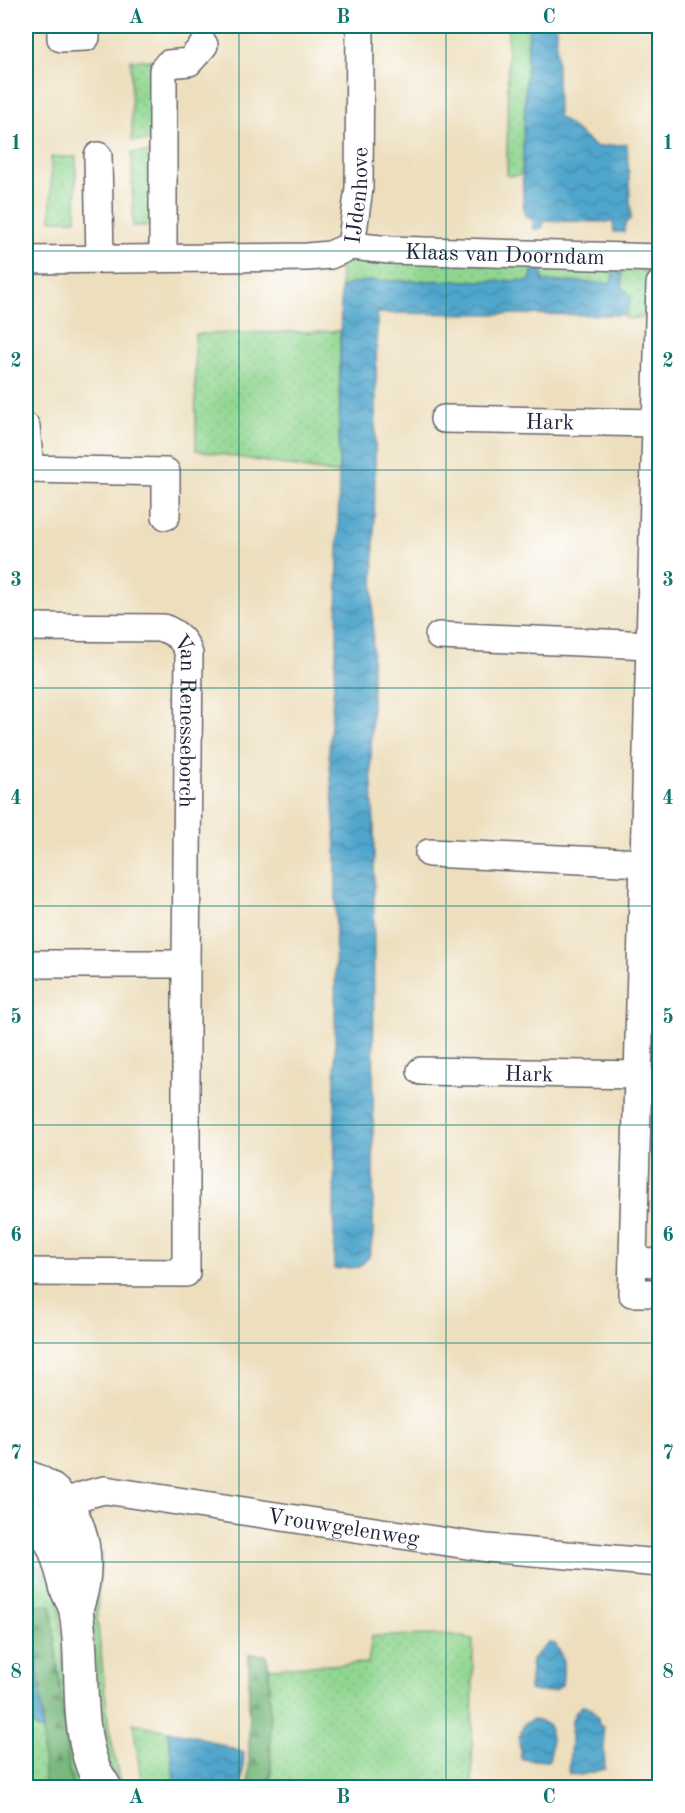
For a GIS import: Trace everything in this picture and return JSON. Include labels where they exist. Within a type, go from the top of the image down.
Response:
[{"type":"main road","points":[[26,1477],[51,1489],[65,1502],[77,1523],[85,1565],[83,1588],[76,1610]]},
{"type":"main road","points":[[32,1517],[49,1536],[56,1549],[63,1566],[66,1588],[76,1610],[86,1737],[96,1781]]},
{"type":"street","points":[[61,26],[61,38],[86,38]]},
{"type":"street","name":"IJdenhove","points":[[26,260],[307,257],[330,255],[351,246],[359,188],[360,26]]},
{"type":"street","points":[[163,258],[163,70],[168,64],[189,62],[204,45]]},
{"type":"street","points":[[98,156],[100,259]]},
{"type":"street","name":"Klaas van Doorndam","points":[[351,246],[390,250],[660,258]]},
{"type":"street","points":[[660,284],[651,645],[653,776],[644,862],[637,1075],[646,1262],[632,1293],[660,1293]]},
{"type":"street","name":"Hark","points":[[444,419],[656,423]]},
{"type":"street","points":[[26,427],[30,469],[166,472],[166,516]]},
{"type":"street","name":"Van Renesseborch","points":[[26,627],[163,628],[173,631],[186,646],[189,654],[186,1273],[26,1272]]},
{"type":"street","points":[[439,636],[651,645]]},
{"type":"street","points":[[429,853],[644,862]]},
{"type":"street","points":[[26,964],[186,964]]},
{"type":"street","name":"Hark","points":[[421,1071],[637,1075]]},
{"type":"street","name":"Vrouwgelenweg","points":[[32,1517],[80,1495],[105,1490],[487,1548],[660,1563]]},
{"type":"green space","points":[[508,26],[529,26],[522,175],[507,176]]},
{"type":"green space","points":[[131,60],[159,60],[160,141],[132,141]]},
{"type":"green space","points":[[158,152],[158,226],[133,226],[132,153]]},
{"type":"green space","points":[[51,157],[76,157],[76,220],[51,220]]},
{"type":"green space","points":[[357,259],[637,267],[651,278],[650,317],[625,319],[628,309],[621,273],[611,283],[372,281],[353,283],[341,288],[340,263]]},
{"type":"green space","points":[[340,331],[339,474],[196,450],[195,334]]},
{"type":"green space","points":[[649,1018],[659,1018],[659,1080],[646,1079]]},
{"type":"green space","points":[[26,1550],[47,1581],[42,1564],[51,1561],[59,1594],[64,1671],[80,1787],[73,1787],[69,1770],[51,1605],[33,1605],[31,1634],[26,1627]]},
{"type":"green space","points":[[103,1552],[97,1617],[109,1729],[121,1787],[110,1768],[98,1695],[91,1609],[90,1554]]},
{"type":"green space","points":[[33,1605],[51,1605],[69,1770],[73,1787],[44,1787],[43,1731],[36,1641],[31,1634]]},
{"type":"green space","points":[[453,1635],[473,1639],[472,1787],[271,1787],[269,1668],[368,1663],[372,1636]]},
{"type":"green space","points":[[249,1654],[266,1655],[269,1668],[271,1787],[249,1787]]},
{"type":"green space","points":[[26,1714],[36,1728],[43,1731],[44,1787],[30,1787],[26,1777]]},
{"type":"green space","points":[[133,1723],[168,1731],[175,1787],[142,1787]]},
{"type":"water","points":[[529,26],[556,26],[558,116],[596,147],[627,144],[631,218],[625,224],[624,232],[614,232],[613,222],[544,221],[542,229],[533,229],[533,220],[526,215],[523,157]]},
{"type":"water","points":[[532,270],[542,270],[543,282],[611,283],[613,273],[622,273],[622,287],[630,296],[630,303],[625,315],[377,313],[371,763],[374,825],[373,1235],[369,1257],[359,1267],[334,1269],[336,847],[329,751],[337,641],[341,288],[353,283],[372,281],[530,281]]},
{"type":"water","points":[[26,1627],[36,1641],[43,1731],[36,1728],[26,1714]]},
{"type":"water","points":[[549,1643],[555,1644],[562,1658],[562,1685],[547,1692],[529,1690],[532,1659]]},
{"type":"water","points":[[582,1706],[591,1708],[598,1718],[599,1725],[603,1727],[605,1769],[581,1775],[569,1774],[572,1720]]},
{"type":"water","points":[[532,1720],[549,1726],[551,1748],[548,1761],[521,1759],[519,1738],[524,1724]]},
{"type":"water","points":[[168,1731],[198,1737],[244,1753],[242,1787],[175,1787]]}]
